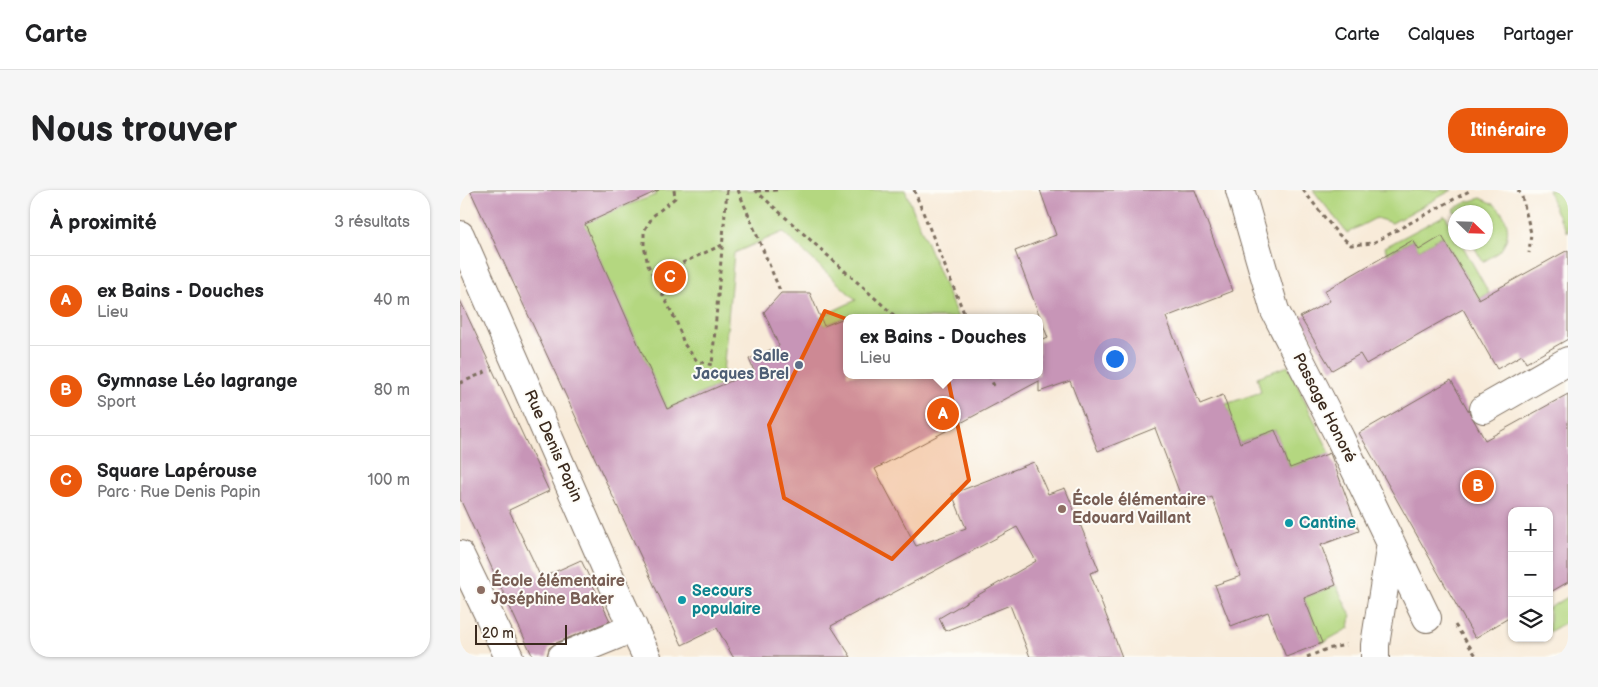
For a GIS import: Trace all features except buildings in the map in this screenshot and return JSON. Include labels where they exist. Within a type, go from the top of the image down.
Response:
[{"type":"street","name":"Passage Honoré","points":[[1240,190],[1275,311],[1340,438],[1427,618]]},
{"type":"street","name":"Rue Denis Papin","points":[[460,235],[647,657]]},
{"type":"street","points":[[1484,409],[1568,361]]},
{"type":"street","points":[[1375,651],[1391,543]]},
{"type":"street","points":[[460,555],[509,657]]},
{"type":"street","points":[[562,657],[616,636],[633,627]]},
{"type":"path","points":[[674,190],[675,198],[653,216],[644,231],[644,246],[648,265],[677,322],[684,344],[697,360],[712,365],[726,190]]},
{"type":"path","points":[[738,190],[781,293]]},
{"type":"path","points":[[756,191],[777,190]]},
{"type":"path","points":[[914,190],[964,314]]},
{"type":"path","points":[[1304,190],[1337,233],[1351,245],[1373,244],[1471,190]]},
{"type":"path","points":[[1518,190],[1522,197],[1531,233],[1529,252]]},
{"type":"path","points":[[756,191],[893,314]]},
{"type":"path","points":[[653,276],[722,244]]},
{"type":"path","points":[[460,383],[493,369]]},
{"type":"path","points":[[991,379],[994,388]]},
{"type":"path","points":[[1307,657],[1327,649],[1355,643],[1375,651]]},
{"type":"highlighted area","points":[[825,311],[943,355],[969,480],[892,559],[784,498],[769,425]]},
{"type":"green space","points":[[655,190],[905,190],[956,314],[843,314],[843,318],[824,326],[820,317],[856,300],[783,232],[734,253],[722,384],[667,409],[579,212],[620,208],[656,195]]},
{"type":"green space","points":[[1313,190],[1452,190],[1392,223],[1376,218],[1347,233]]},
{"type":"green space","points":[[1548,190],[1568,190],[1568,233],[1555,210]]},
{"type":"green space","points":[[1481,198],[1493,204],[1500,210],[1506,221],[1507,233],[1504,245],[1500,251],[1483,262],[1476,250],[1493,250],[1493,205],[1461,205]]},
{"type":"green space","points":[[1445,215],[1448,220],[1448,246],[1442,236],[1419,250],[1413,240],[1387,254],[1385,247]]},
{"type":"green space","points":[[1450,250],[1465,250],[1489,293],[1479,299]]},
{"type":"green space","points":[[1288,366],[1330,453],[1290,468],[1275,430],[1240,443],[1226,404],[1261,392],[1257,377]]},
{"type":"green space","points":[[1336,585],[1351,616],[1349,628],[1322,643],[1304,598]]},
{"type":"green space","points":[[1568,597],[1568,621],[1553,630],[1553,606]]},
{"type":"place","name":"Square Lapérouse","points":[[670,277]]},
{"type":"place","name":"Salle Jacques Brel","points":[[799,365]]},
{"type":"place","name":"ex Bains - Douches","points":[[943,414]]},
{"type":"place","name":"Gymnase Léo lagrange","points":[[1478,486]]},
{"type":"place","name":"École élémentaire Edouard Vaillant","points":[[1062,509]]},
{"type":"place","name":"Cantine","points":[[1289,523]]},
{"type":"place","name":"École élémentaire Joséphine Baker","points":[[481,590]]},
{"type":"place","name":"Secours populaire","points":[[682,600]]}]
